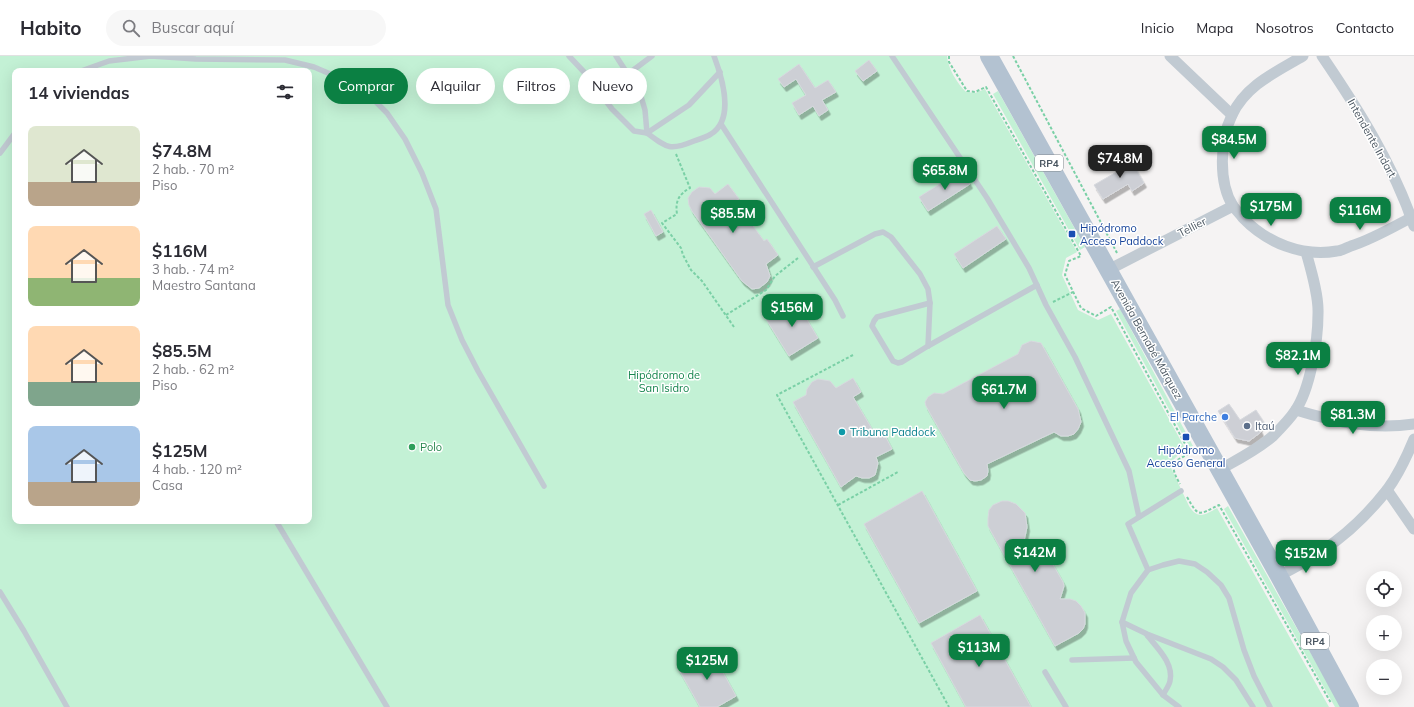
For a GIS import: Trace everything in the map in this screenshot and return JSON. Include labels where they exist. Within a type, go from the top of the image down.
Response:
[{"type":"main road","name":"Avenida Bernabé Márquez","points":[[990,56],[1115,266],[1219,470],[1279,576],[1350,707]]},
{"type":"street","points":[[1170,56],[1232,115]]},
{"type":"street","points":[[1303,56],[1260,81],[1244,96],[1232,115],[1224,140],[1222,164],[1226,188],[1233,206],[1253,228],[1269,239],[1285,246],[1306,252],[1337,251],[1365,242],[1413,220]]},
{"type":"street","name":"Intendente Indart","points":[[1322,56],[1357,108],[1380,148],[1413,220]]},
{"type":"street","name":"Tellier","points":[[1115,266],[1233,206]]},
{"type":"street","points":[[1219,470],[1246,455],[1271,437],[1296,410],[1308,383],[1314,353],[1318,313],[1313,279],[1306,252]]},
{"type":"street","points":[[1296,410],[1327,420],[1346,424],[1396,426],[1414,424]]},
{"type":"street","points":[[1279,576],[1321,552],[1342,536],[1361,518],[1387,490],[1406,458],[1414,439]]},
{"type":"street","points":[[1387,490],[1414,529]]},
{"type":"lane","points":[[89,68],[109,61],[151,56],[196,59],[285,60],[314,67],[328,73],[350,84],[372,98],[388,113],[400,132],[422,173],[436,209],[448,305],[462,340],[478,371],[544,486]]},
{"type":"lane","points":[[569,56],[584,72],[612,109],[634,131],[647,133],[664,145],[673,147],[680,147],[712,134],[721,124],[724,111],[724,89],[714,56]]},
{"type":"lane","points":[[616,56],[624,68]]},
{"type":"lane","points":[[636,68],[652,56]]},
{"type":"lane","points":[[892,56],[987,198],[1019,250],[1046,305],[1075,357],[1129,470],[1139,517]]},
{"type":"lane","points":[[647,133],[689,105],[720,72]]},
{"type":"lane","points":[[643,104],[647,133]]},
{"type":"lane","points":[[721,124],[835,300],[843,316]]},
{"type":"lane","points":[[0,153],[12,137]]},
{"type":"lane","points":[[813,267],[874,234],[883,232],[891,237],[920,274],[928,290],[930,303],[928,346]]},
{"type":"lane","points":[[930,303],[877,317],[874,321],[872,326],[893,361],[898,363],[902,362],[1037,285]]},
{"type":"lane","points":[[1148,570],[1128,524],[1182,490]]},
{"type":"lane","points":[[278,524],[388,707]]},
{"type":"lane","points":[[1179,707],[1163,695],[1134,658],[1126,641],[1122,622],[1131,593],[1148,570],[1179,561],[1195,564],[1207,572],[1221,585],[1229,598],[1244,650],[1254,676],[1270,707]]},
{"type":"lane","points":[[0,592],[24,631],[66,707]]},
{"type":"lane","points":[[1122,622],[1147,634],[1211,659],[1223,667],[1236,680],[1253,707]]},
{"type":"lane","points":[[1147,634],[1168,664],[1170,682],[1163,695]]},
{"type":"lane","points":[[1072,660],[1134,658]]},
{"type":"lane","points":[[1045,672],[1066,707]]},
{"type":"path","points":[[949,56],[949,62],[967,91],[975,92],[986,87],[1081,256],[1069,261],[1065,275],[1081,308],[1096,316],[1111,307],[1190,453],[1176,460],[1173,466],[1174,473],[1182,490]]},
{"type":"path","points":[[1013,56],[1115,266]]},
{"type":"path","points":[[673,147],[690,188],[683,192],[678,199],[676,205],[677,214],[662,223],[681,248],[691,270],[702,281],[734,327]]},
{"type":"path","points":[[726,315],[766,290],[774,276],[804,254]]},
{"type":"path","points":[[1046,305],[1073,292]]},
{"type":"path","points":[[853,355],[777,395],[950,707]]},
{"type":"path","points":[[838,505],[898,472]]},
{"type":"path","points":[[1187,497],[1195,511],[1198,512],[1206,512],[1219,505],[1333,707]]},
{"type":"green space","name":"Hipódromo de San Isidro","points":[[0,56],[947,56],[949,66],[954,76],[966,92],[975,93],[985,89],[1077,252],[1066,258],[1062,275],[1078,310],[1098,320],[1111,314],[1186,450],[1174,459],[1171,468],[1189,506],[1199,515],[1209,513],[1217,508],[1329,707],[0,707]]},
{"type":"green space","points":[[998,91],[1085,247],[1080,250],[993,94]]},
{"type":"green space","points":[[1120,309],[1193,446],[1190,448],[1116,311]]},
{"type":"green space","points":[[1228,506],[1341,707],[1335,707],[1224,509]]},
{"type":"building","points":[[869,60],[877,71],[863,81],[855,71]]},
{"type":"building","points":[[799,64],[815,88],[828,80],[836,92],[822,100],[828,110],[819,116],[813,106],[799,115],[792,103],[806,95],[796,79],[784,87],[778,79]]},
{"type":"building","points":[[1128,155],[1144,183],[1132,191],[1128,184],[1103,199],[1094,185],[1120,170],[1116,162]]},
{"type":"building","points":[[962,170],[970,184],[928,211],[919,197]]},
{"type":"building","points":[[728,184],[739,199],[735,201],[764,241],[767,239],[778,255],[766,264],[770,276],[767,282],[759,288],[752,289],[742,281],[689,205],[688,198],[692,192],[699,187],[710,188],[715,194]]},
{"type":"building","points":[[651,210],[663,232],[656,236],[644,214]]},
{"type":"building","points":[[997,226],[1006,239],[963,268],[954,254]]},
{"type":"building","points":[[796,301],[818,338],[789,356],[766,319]]},
{"type":"building","points":[[1031,341],[1041,343],[1078,409],[1081,422],[1078,429],[1074,434],[1068,436],[1061,436],[1054,432],[987,464],[987,476],[981,480],[970,480],[964,473],[925,402],[928,397],[934,393],[943,394],[1018,354],[1022,345]]},
{"type":"building","name":"Tribuna Paddock","points":[[853,378],[861,392],[853,397],[875,434],[882,430],[892,449],[876,457],[878,463],[875,475],[869,478],[856,476],[841,487],[793,402],[806,395],[807,389],[812,382],[818,379],[830,381],[836,388]]},
{"type":"building","name":"Itaú","points":[[1229,404],[1240,420],[1256,410],[1265,424],[1259,427],[1261,432],[1249,441],[1235,438],[1218,411]]},
{"type":"building","points":[[922,491],[977,591],[919,623],[864,524]]},
{"type":"building","points":[[1002,501],[1008,501],[1016,504],[1025,513],[1027,527],[1024,541],[1035,539],[1040,542],[1063,582],[1064,586],[1060,599],[1070,599],[1076,601],[1085,613],[1085,624],[1083,629],[1079,633],[1055,646],[988,526],[989,510],[993,505]]},
{"type":"building","points":[[980,615],[1031,707],[966,707],[931,643]]},
{"type":"building","points":[[710,649],[736,696],[717,707],[700,707],[678,668]]},
{"type":"place","name":"Hipódromo Acceso Paddock","points":[[1072,234]]},
{"type":"place","name":"El Parche","points":[[1225,417]]},
{"type":"place","name":"Itaú","points":[[1247,426]]},
{"type":"place","name":"Tribuna Paddock","points":[[842,432]]},
{"type":"place","name":"Hipódromo Acceso General","points":[[1186,437]]},
{"type":"place","name":"Polo","points":[[412,447]]}]
